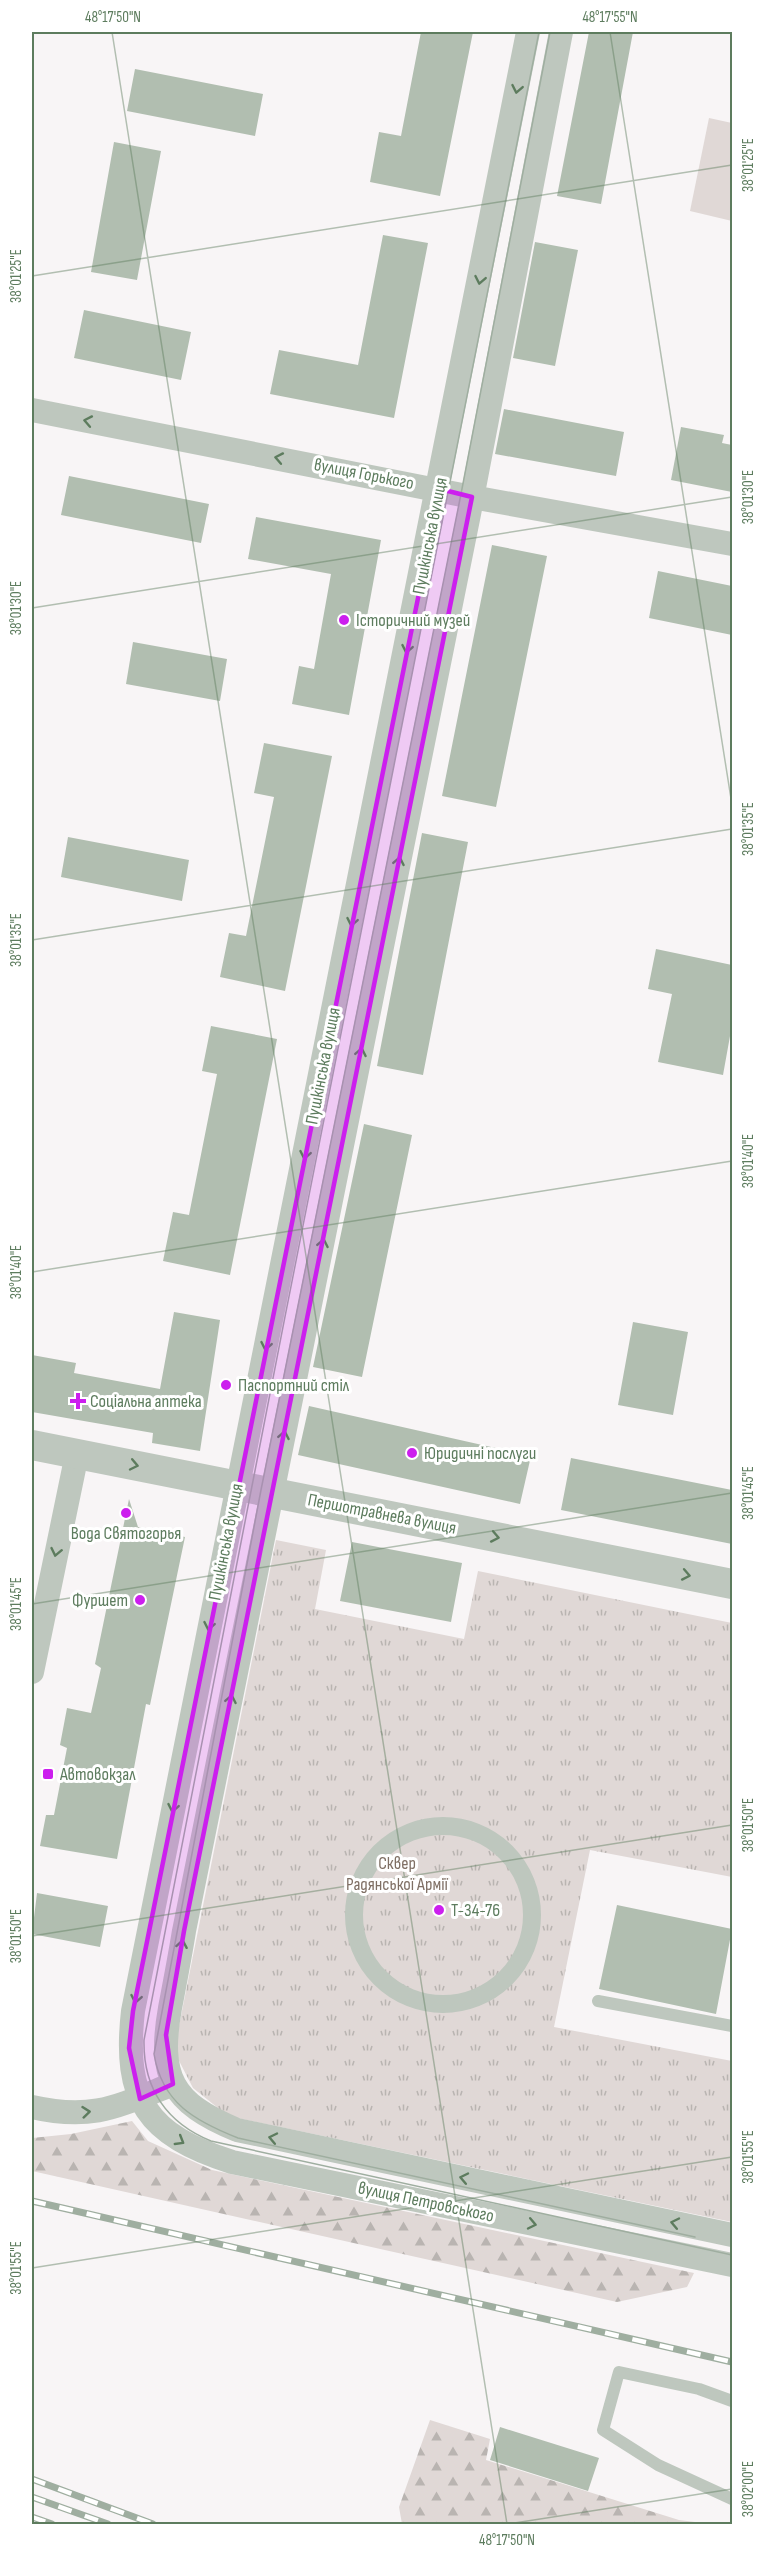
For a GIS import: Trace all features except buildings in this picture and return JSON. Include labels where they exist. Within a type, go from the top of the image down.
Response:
[{"type":"street","name":"Пушкінська вулиця","points":[[140,2099],[132,2072],[129,2048],[133,2011],[440,489],[528,32]]},
{"type":"street","name":"Пушкінська вулиця","points":[[173,2084],[164,2052],[166,2035],[472,497],[561,32]]},
{"type":"street","name":"вулиця Горького","points":[[32,410],[472,497],[732,544]]},
{"type":"street","name":"Першотравнева вулиця","points":[[32,1445],[732,1584]]},
{"type":"street","points":[[32,1672],[77,1454]]},
{"type":"street","points":[[450,1826],[472,1831],[492,1841],[519,1869],[526,1884],[531,1905],[531,1926],[526,1947],[516,1965],[502,1982],[486,1993],[468,2001],[449,2004],[429,2003],[410,1998],[392,1989],[377,1976],[366,1960],[357,1940],[354,1919],[355,1898],[362,1878],[373,1859],[398,1839],[428,1827],[450,1826]]},
{"type":"street","points":[[32,2107],[60,2114],[84,2114],[140,2099],[173,2084]]},
{"type":"street","name":"вулиця Петровського","points":[[173,2084],[192,2106],[237,2130],[732,2235]]},
{"type":"street","name":"вулиця Петровського","points":[[140,2099],[154,2120],[176,2139],[202,2153],[232,2162],[732,2265]]},
{"type":"lane","points":[[598,2001],[732,2026]]},
{"type":"lane","points":[[732,2401],[699,2389],[619,2372],[603,2430],[657,2465],[732,2499]]},
{"type":"highlighted area","points":[[440,489],[472,497],[184,1931],[166,2035],[173,2084],[140,2099],[129,2048],[133,2011]]},
{"type":"green space","points":[[709,118],[732,123],[732,221],[690,211]]},
{"type":"green space","name":"Сквер Радянської Армії","points":[[276,1540],[326,1550],[315,1609],[464,1639],[478,1571],[732,1623],[732,1877],[590,1850],[554,2027],[732,2061],[732,2222],[228,2116],[193,2088],[174,2051]]},
{"type":"green space","points":[[132,2121],[148,2141],[212,2170],[694,2273],[687,2287],[617,2302],[32,2171],[32,2138],[71,2134]]},
{"type":"green space","points":[[430,2420],[490,2439],[486,2460],[679,2520],[711,2524],[402,2524],[399,2507]]},
{"type":"tram line","points":[[539,32],[192,1789],[144,2040],[145,2058],[153,2089],[170,2114],[195,2134],[211,2141],[732,2255]]},
{"type":"tram line","points":[[550,32],[461,494],[261,1490],[154,2054],[164,2085],[173,2098],[195,2117],[238,2138],[695,2237]]},
{"type":"railway","points":[[32,2201],[732,2362]]},
{"type":"railway","points":[[32,2479],[153,2524]]},
{"type":"railway","points":[[32,2497],[108,2524]]},
{"type":"railway","points":[[32,2517],[52,2524]]},
{"type":"place","name":"Історичний музей","points":[[344,620]]},
{"type":"place","name":"Паспортний стіл","points":[[226,1385]]},
{"type":"place","name":"Соціальна аптека","points":[[78,1401]]},
{"type":"place","name":"Юридичні послуги","points":[[412,1453]]},
{"type":"place","name":"Вода Святогорья","points":[[126,1513]]},
{"type":"place","name":"Фуршет","points":[[140,1600]]},
{"type":"place","name":"Автовокзал","points":[[48,1774]]},
{"type":"place","name":"Т-34-76","points":[[439,1910]]}]
